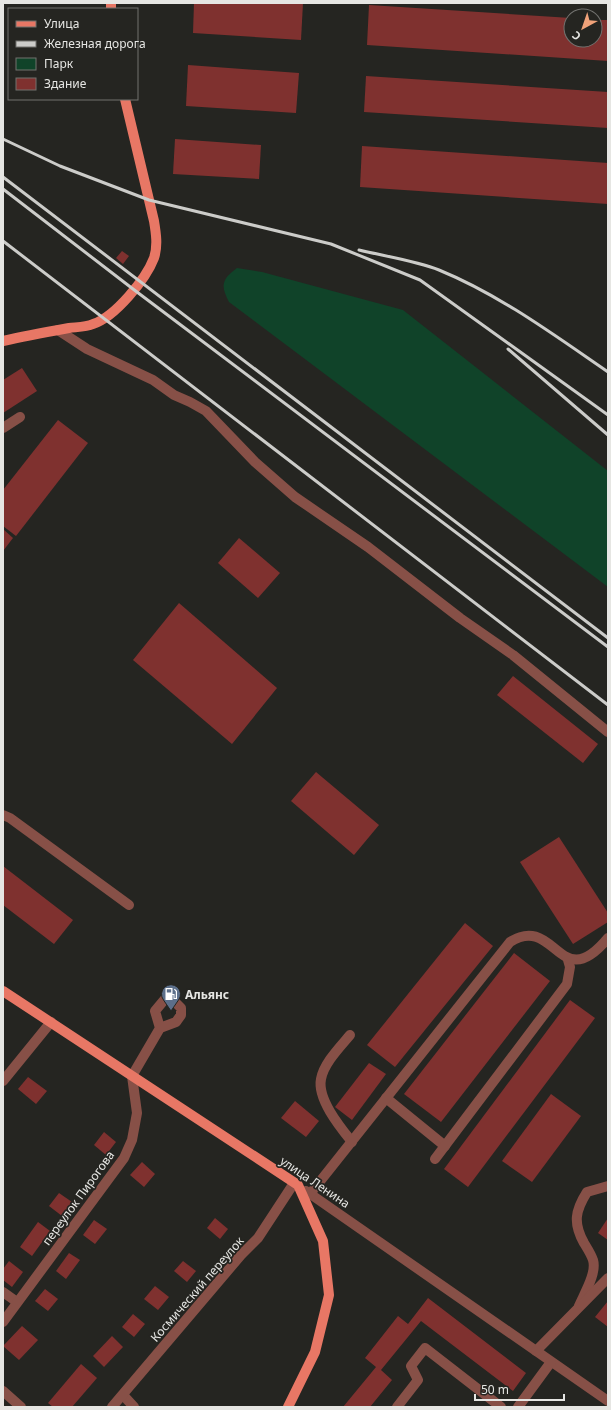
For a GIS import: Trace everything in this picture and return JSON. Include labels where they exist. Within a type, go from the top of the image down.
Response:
[{"type":"main road","points":[[3,341],[93,324],[105,317],[134,289],[147,272],[154,257],[157,241],[154,222],[125,100]]},
{"type":"main road","name":"улица Ленина","points":[[3,991],[296,1184]]},
{"type":"main road","points":[[288,1407],[315,1352],[329,1295],[323,1241],[296,1184]]},
{"type":"street","points":[[58,330],[87,349],[153,380],[174,395],[206,411],[255,462],[295,497],[368,547],[460,618],[513,655],[608,732]]},
{"type":"street","points":[[3,428],[20,417]]},
{"type":"street","points":[[3,815],[10,818],[129,905]]},
{"type":"street","points":[[310,1194],[510,942],[518,936],[541,938],[568,960],[570,967],[567,984],[435,1159]]},
{"type":"street","points":[[568,960],[577,960],[591,956],[608,938]]},
{"type":"street","points":[[3,1080],[51,1022]]},
{"type":"street","points":[[132,1076],[160,1028]]},
{"type":"street","points":[[350,1035],[328,1064],[321,1079],[323,1096],[330,1112],[352,1142]]},
{"type":"street","name":"переулок Пирогова","points":[[3,1322],[124,1158],[132,1140],[137,1113],[132,1076]]},
{"type":"street","points":[[386,1098],[445,1146]]},
{"type":"street","name":"улица Ленина","points":[[296,1184],[608,1401]]},
{"type":"street","name":"Космический переулок","points":[[112,1407],[241,1255],[258,1238],[296,1184]]},
{"type":"street","points":[[579,1306],[593,1270],[593,1260],[580,1236],[576,1218],[578,1205],[587,1192],[608,1186]]},
{"type":"street","points":[[536,1351],[608,1278]]},
{"type":"street","points":[[3,1292],[18,1302]]},
{"type":"street","points":[[397,1407],[418,1380],[412,1366],[425,1348],[501,1407]]},
{"type":"street","points":[[518,1407],[551,1362]]},
{"type":"street","points":[[3,1392],[21,1407]]},
{"type":"street","points":[[123,1395],[134,1407]]},
{"type":"green space","points":[[237,268],[262,272],[403,310],[608,471],[608,587],[229,302],[224,291],[224,283],[228,276]]},
{"type":"building","points":[[194,3],[303,3],[301,40],[193,33]]},
{"type":"building","points":[[369,5],[563,17],[563,48],[603,48],[603,20],[608,20],[608,61],[367,45]]},
{"type":"building","points":[[188,65],[299,73],[296,113],[186,106]]},
{"type":"building","points":[[366,76],[608,92],[608,128],[364,112]]},
{"type":"building","points":[[175,139],[261,145],[259,179],[173,174]]},
{"type":"building","points":[[362,146],[608,163],[608,204],[360,187]]},
{"type":"building","points":[[122,251],[129,256],[123,264],[116,258]]},
{"type":"building","points":[[22,368],[37,391],[3,413],[3,380]]},
{"type":"building","points":[[58,420],[88,443],[16,536],[3,526],[3,490]]},
{"type":"building","points":[[3,529],[13,538],[3,551]]},
{"type":"building","points":[[239,538],[280,573],[258,598],[218,563]]},
{"type":"building","points":[[179,603],[277,688],[232,744],[133,660]]},
{"type":"building","points":[[513,676],[598,744],[583,763],[497,695]]},
{"type":"building","points":[[316,772],[379,825],[354,855],[291,801]]},
{"type":"building","points":[[559,837],[608,913],[608,922],[573,944],[520,862]]},
{"type":"building","points":[[3,866],[73,920],[54,944],[3,905]]},
{"type":"building","points":[[465,923],[493,946],[395,1067],[367,1045]]},
{"type":"building","points":[[514,953],[550,981],[441,1122],[404,1094]]},
{"type":"building","points":[[570,1000],[595,1018],[468,1187],[444,1169]]},
{"type":"building","points":[[369,1063],[386,1074],[352,1120],[335,1107]]},
{"type":"building","points":[[28,1077],[47,1091],[36,1104],[18,1089]]},
{"type":"building","points":[[551,1094],[581,1116],[532,1182],[502,1161]]},
{"type":"building","points":[[295,1101],[319,1121],[306,1137],[281,1118]]},
{"type":"building","points":[[104,1132],[116,1142],[106,1155],[94,1145]]},
{"type":"building","points":[[142,1162],[155,1174],[144,1187],[130,1175]]},
{"type":"building","points":[[59,1193],[72,1202],[62,1216],[49,1206]]},
{"type":"building","points":[[215,1218],[228,1229],[220,1239],[207,1228]]},
{"type":"building","points":[[608,1218],[608,1240],[598,1233]]},
{"type":"building","points":[[94,1220],[107,1229],[95,1244],[83,1235]]},
{"type":"building","points":[[38,1222],[50,1231],[32,1256],[20,1247]]},
{"type":"building","points":[[69,1253],[80,1260],[66,1279],[56,1271]]},
{"type":"building","points":[[9,1261],[23,1272],[12,1287],[3,1280],[3,1269]]},
{"type":"building","points":[[183,1261],[196,1271],[187,1282],[174,1271]]},
{"type":"building","points":[[155,1286],[169,1297],[158,1310],[144,1299]]},
{"type":"building","points":[[45,1289],[58,1299],[48,1311],[35,1301]]},
{"type":"building","points":[[428,1298],[526,1373],[513,1391],[421,1321],[381,1370],[392,1380],[370,1407],[343,1407],[376,1367],[365,1358],[398,1316],[408,1324]]},
{"type":"building","points":[[608,1301],[608,1327],[595,1317]]},
{"type":"building","points":[[133,1314],[145,1324],[134,1337],[122,1327]]},
{"type":"building","points":[[22,1326],[38,1340],[19,1360],[3,1346]]},
{"type":"building","points":[[112,1336],[123,1347],[104,1367],[93,1356]]},
{"type":"building","points":[[81,1364],[97,1378],[72,1407],[53,1407],[48,1403]]},
{"type":"railway","points":[[3,139],[60,166],[149,200],[331,244],[420,280],[608,415]]},
{"type":"railway","points":[[3,177],[608,638]]},
{"type":"railway","points":[[3,189],[133,289],[608,647]]},
{"type":"railway","points":[[3,241],[608,705]]},
{"type":"railway","points":[[359,250],[421,264],[462,280],[526,316],[608,372]]},
{"type":"railway","points":[[508,349],[608,435]]},
{"type":"place","name":"Альянс","points":[[171,1011]]}]
